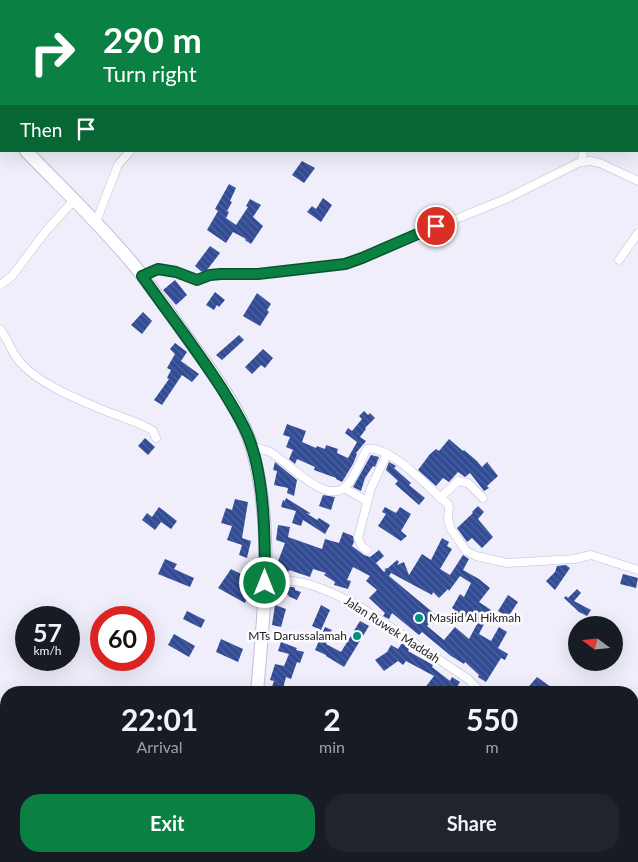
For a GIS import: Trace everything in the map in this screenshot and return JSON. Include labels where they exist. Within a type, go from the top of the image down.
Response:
[{"type":"main road","points":[[27,152],[96,222],[142,276],[206,363],[242,422],[252,447],[262,504],[265,583],[256,686]]},
{"type":"street","points":[[96,222],[118,165],[129,152]]},
{"type":"street","points":[[582,162],[583,152]]},
{"type":"street","points":[[142,276],[158,269],[176,272],[197,280],[215,274],[258,274],[348,263],[508,198],[557,172],[582,162],[594,161],[638,181]]},
{"type":"street","points":[[0,286],[12,276],[74,200]]},
{"type":"street","points":[[619,260],[638,233]]},
{"type":"street","points":[[0,329],[21,364],[34,375],[58,390],[87,404],[152,430],[156,438]]},
{"type":"street","points":[[252,447],[272,453],[311,483],[331,492],[340,491],[344,488],[367,449],[376,448],[410,470],[448,504],[448,519],[451,530],[466,551],[476,556],[507,563],[574,559],[591,555],[638,570]]},
{"type":"street","points":[[367,550],[362,547],[358,538],[371,488],[387,454]]},
{"type":"street","points":[[440,498],[458,481],[468,483],[483,498]]},
{"type":"street","points":[[344,488],[367,501]]},
{"type":"street","name":"Jalan Ruwek Maddah","points":[[265,583],[293,581],[323,590],[349,601],[468,679],[475,686]]},
{"type":"building","points":[[302,161],[315,168],[304,183],[292,175]]},
{"type":"building","points":[[229,184],[236,188],[230,201],[232,202],[227,211],[229,212],[226,218],[236,225],[248,207],[246,206],[250,199],[261,205],[253,217],[263,226],[251,244],[233,232],[226,243],[207,230],[218,211],[215,209]]},
{"type":"building","points":[[323,198],[332,205],[321,222],[307,212],[312,206],[316,209]]},
{"type":"building","points":[[210,246],[220,253],[207,270],[202,272],[195,266]]},
{"type":"building","points":[[175,280],[187,295],[176,305],[163,290]]},
{"type":"building","points":[[215,292],[225,300],[219,307],[217,305],[214,310],[206,305]]},
{"type":"building","points":[[257,293],[271,304],[267,310],[269,312],[260,326],[243,316]]},
{"type":"building","points":[[143,312],[152,321],[142,334],[131,325]]},
{"type":"building","points":[[239,335],[244,340],[222,360],[216,355]]},
{"type":"building","points":[[175,343],[187,352],[181,361],[199,374],[192,382],[182,375],[162,405],[154,400],[169,379],[167,378],[171,370],[167,368],[175,354],[170,349]]},
{"type":"building","points":[[263,349],[273,358],[265,368],[261,365],[252,374],[245,367]]},
{"type":"building","points":[[364,411],[368,415],[370,413],[375,418],[365,428],[360,437],[366,441],[356,453],[353,464],[342,482],[314,470],[315,467],[297,459],[295,464],[289,459],[293,450],[286,447],[290,437],[283,435],[287,424],[306,431],[302,442],[316,448],[317,446],[325,449],[326,445],[338,449],[337,453],[348,458],[357,442],[345,433],[348,428],[352,431],[362,419],[359,416]]},
{"type":"building","points":[[145,438],[155,447],[148,455],[138,446]]},
{"type":"building","points":[[449,439],[482,467],[487,462],[498,476],[487,486],[489,488],[484,491],[470,473],[465,477],[458,472],[449,482],[443,478],[436,486],[418,470],[430,454],[436,449],[439,451]]},
{"type":"building","points":[[371,455],[379,457],[375,467],[373,466],[365,478],[361,491],[353,487]]},
{"type":"building","points":[[275,462],[297,480],[294,496],[287,493],[288,488],[274,485],[277,471],[273,470]]},
{"type":"building","points":[[389,462],[396,466],[394,468],[411,483],[409,485],[425,498],[419,505],[395,484],[398,481],[386,470]]},
{"type":"building","points":[[323,495],[335,497],[331,510],[319,506]]},
{"type":"building","points":[[286,498],[310,513],[306,513],[317,520],[319,518],[330,525],[325,534],[303,520],[301,526],[292,523],[296,511],[281,507],[283,500],[285,501]]},
{"type":"building","points":[[235,499],[248,502],[242,538],[251,541],[247,558],[239,555],[242,545],[227,540],[232,526],[221,523],[226,508],[232,510]]},
{"type":"building","points":[[478,506],[484,512],[478,519],[493,537],[482,548],[472,538],[467,542],[457,528]]},
{"type":"building","points":[[159,507],[177,521],[171,529],[161,522],[155,530],[142,520],[147,513],[152,517]]},
{"type":"building","points":[[385,507],[396,513],[400,507],[411,514],[401,531],[407,536],[401,541],[378,526],[386,514],[382,512]]},
{"type":"building","points":[[278,525],[290,527],[288,537],[322,549],[325,539],[339,543],[343,532],[353,536],[354,542],[352,546],[364,555],[370,557],[379,550],[384,556],[376,563],[384,572],[386,570],[384,569],[397,560],[399,562],[397,565],[404,562],[409,575],[422,554],[431,560],[442,538],[449,542],[447,546],[452,549],[440,569],[450,575],[463,555],[469,559],[463,570],[490,588],[479,602],[491,610],[479,634],[491,641],[499,627],[507,632],[498,648],[508,654],[505,660],[501,658],[486,682],[478,677],[479,675],[465,662],[464,664],[451,656],[422,632],[419,635],[392,613],[389,619],[383,616],[385,613],[369,598],[377,590],[366,581],[370,576],[353,567],[347,580],[351,581],[348,589],[334,585],[335,582],[324,575],[326,573],[313,569],[310,577],[289,570],[287,575],[280,576],[280,574],[274,572],[285,543],[276,540]],"holes":[[[391,573],[432,595],[433,592],[439,598],[448,589],[449,591],[460,576],[471,583],[464,597],[460,594],[452,608],[455,610],[449,618],[457,624],[463,616],[477,624],[469,639],[455,627],[444,640],[427,626],[436,615],[389,576]]]},
{"type":"building","points":[[165,559],[177,564],[174,569],[194,578],[190,587],[158,574]]},
{"type":"building","points":[[566,565],[570,568],[555,590],[546,581],[555,572],[557,566]]},
{"type":"building","points":[[231,569],[245,576],[242,582],[252,587],[245,603],[218,588]]},
{"type":"building","points":[[623,574],[638,578],[636,588],[620,584]]},
{"type":"building","points":[[277,587],[293,587],[301,592],[297,600],[276,591]]},
{"type":"building","points":[[577,589],[581,593],[574,601],[591,610],[587,616],[579,612],[564,598],[566,596],[568,598]]},
{"type":"building","points":[[508,595],[518,602],[508,617],[498,611]]},
{"type":"building","points":[[275,605],[286,609],[281,627],[272,625]]},
{"type":"building","points":[[321,605],[330,610],[321,630],[312,626]]},
{"type":"building","points":[[187,611],[205,620],[201,628],[183,619]]},
{"type":"building","name":"MTs Darussalamah","points":[[360,621],[369,626],[344,667],[315,650],[325,627],[332,630],[326,644],[341,652]]},
{"type":"building","points":[[174,634],[195,646],[189,657],[168,645]]},
{"type":"building","points":[[221,639],[243,649],[238,662],[216,652]]},
{"type":"building","points":[[281,642],[304,652],[300,663],[297,662],[291,679],[286,677],[284,686],[272,686],[274,681],[270,680],[275,664],[284,666],[289,654],[278,651]]},
{"type":"building","points":[[402,643],[409,649],[408,651],[433,665],[432,667],[450,681],[452,677],[460,682],[458,686],[426,686],[434,676],[406,661],[403,665],[398,661],[384,671],[375,660],[387,652],[391,645],[398,649]]},
{"type":"building","points":[[537,677],[550,686],[529,686]]},
{"type":"place","name":"Masjid Al Hikmah","points":[[419,618]]},
{"type":"place","name":"MTs Darussalamah","points":[[357,636]]},
{"type":"route","points":[[265,583],[262,504],[257,470],[248,436],[234,408],[206,363],[142,276],[158,269],[176,272],[197,280],[210,275],[258,274],[345,264],[436,226]]}]
